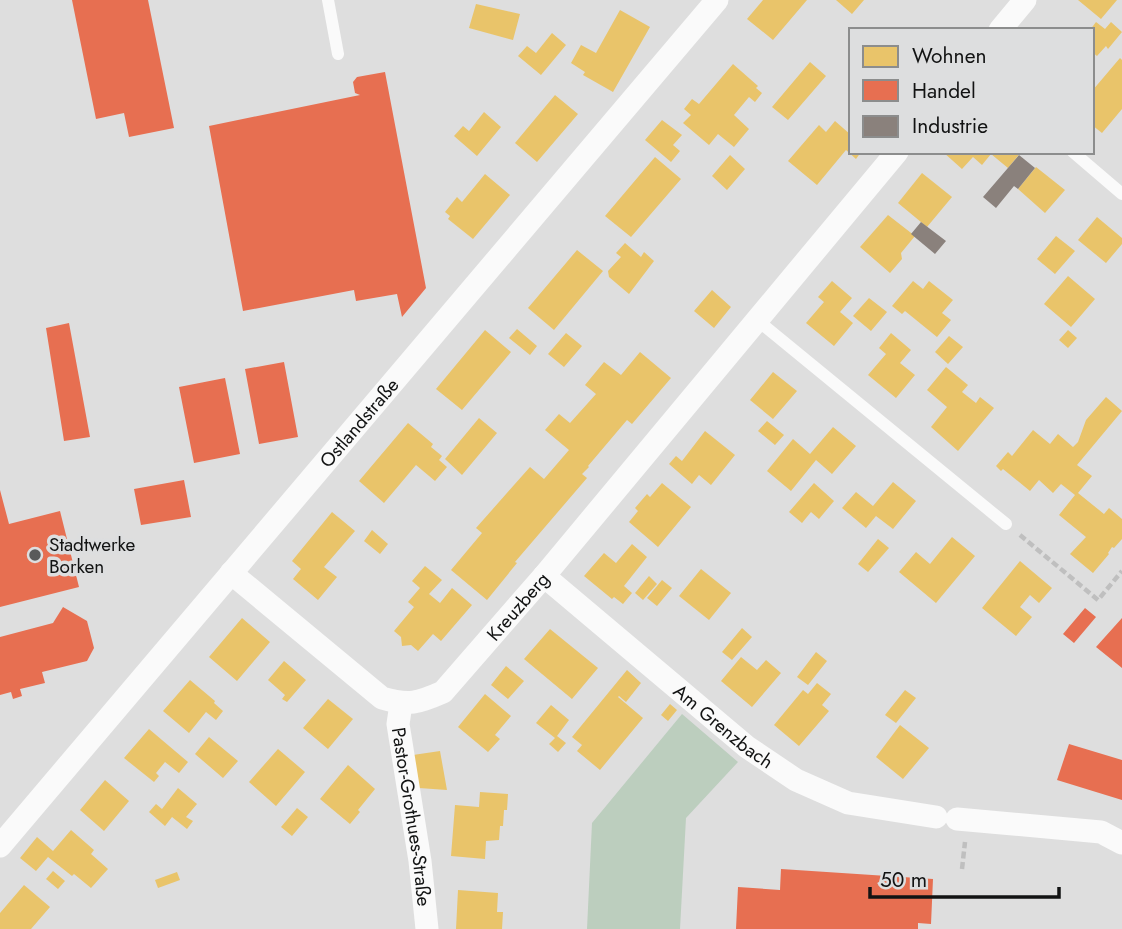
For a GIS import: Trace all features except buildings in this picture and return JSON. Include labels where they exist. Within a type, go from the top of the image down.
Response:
[{"type":"street","name":"Ostlandstraße","points":[[0,846],[231,573],[699,10],[717,0]]},
{"type":"street","points":[[1002,28],[1025,0]]},
{"type":"street","name":"Kreuzberg","points":[[401,704],[421,702],[443,692],[544,576],[895,154]]},
{"type":"street","points":[[231,573],[382,698],[401,704]]},
{"type":"street","name":"Am Grenzbach","points":[[544,576],[747,747],[796,780],[848,803],[946,818],[1101,832],[1122,843]]},
{"type":"street","name":"Pastor-Grothues-Straße","points":[[401,704],[398,724],[427,929]]},
{"type":"lane","points":[[328,0],[338,54]]},
{"type":"lane","points":[[1075,154],[1122,194]]},
{"type":"lane","points":[[757,320],[1006,524]]},
{"type":"path","points":[[1006,524],[1098,600],[1122,571]]},
{"type":"green space","points":[[682,714],[738,762],[686,818],[680,929],[587,929],[592,823]]},
{"type":"place","name":"Stadtwerke Borken","points":[[35,555]]}]
